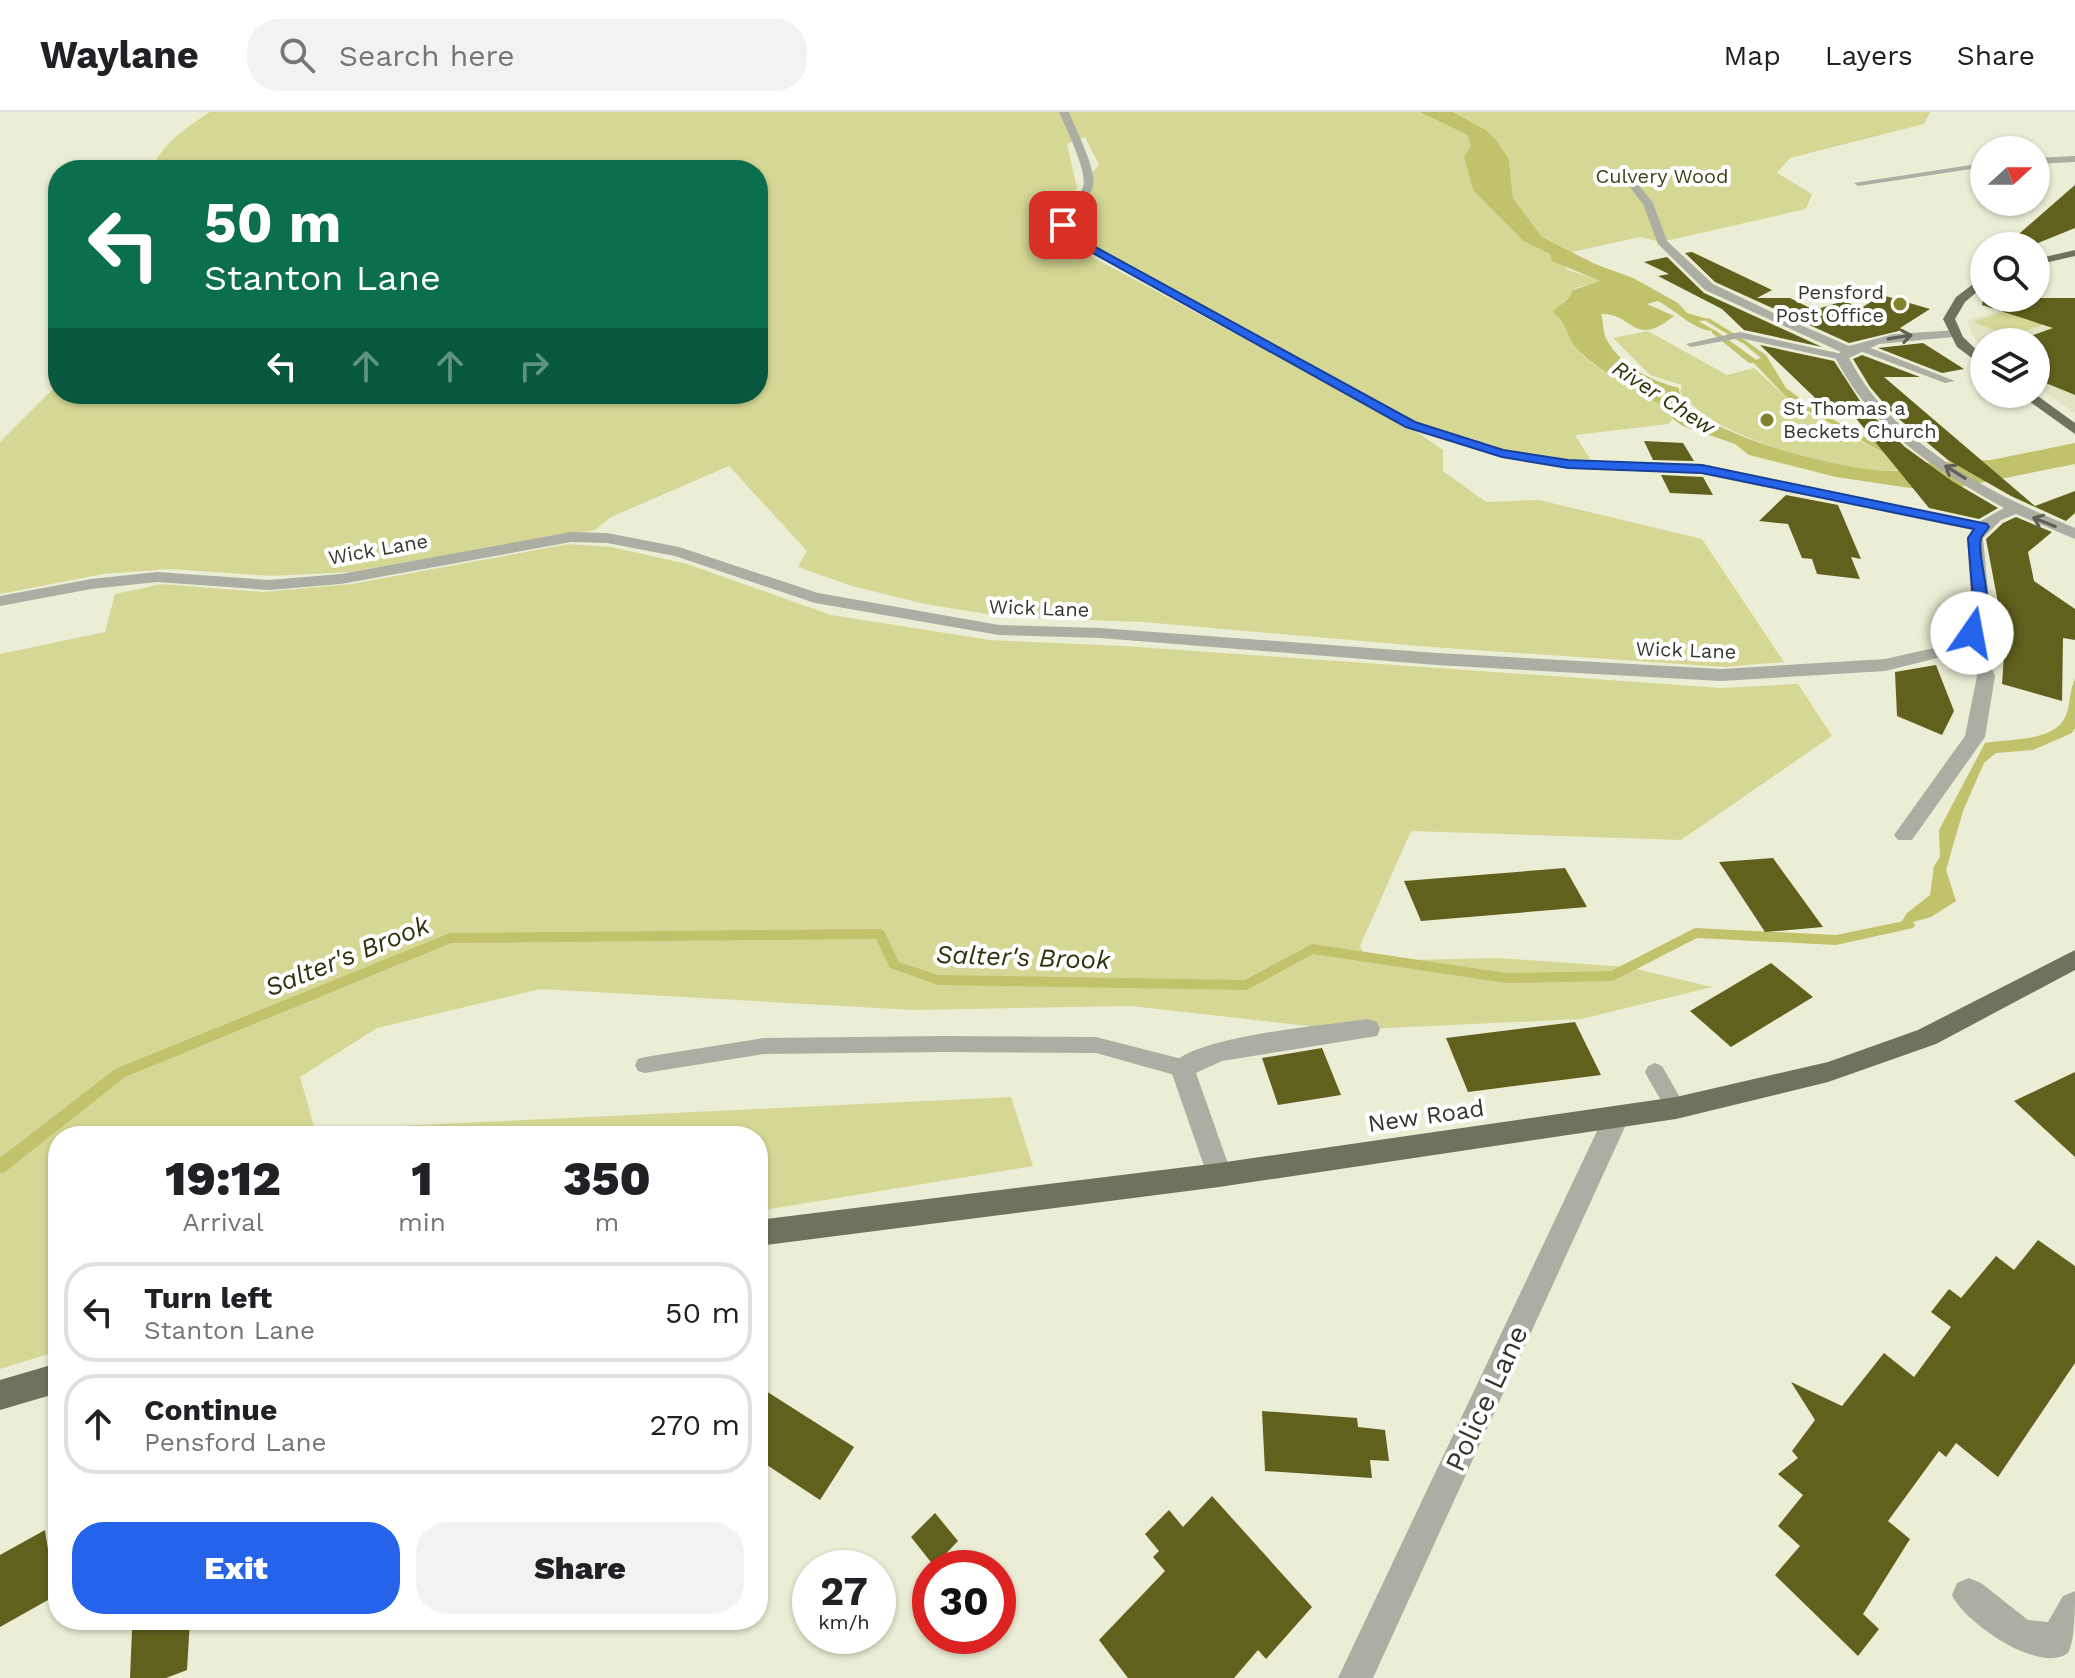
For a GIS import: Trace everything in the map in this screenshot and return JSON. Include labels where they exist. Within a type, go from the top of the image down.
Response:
[{"type":"highway","points":[[2050,259],[2075,253]]},
{"type":"highway","points":[[1970,293],[1954,307],[1949,319],[1953,333],[1970,349]]},
{"type":"highway","points":[[2045,408],[2074,430]]},
{"type":"highway","name":"New Road","points":[[768,1232],[1219,1175],[1676,1108],[1828,1072],[1900,1047],[1995,1003],[2075,959]]},
{"type":"highway","points":[[0,1395],[48,1381]]},
{"type":"street","points":[[1064,112],[1088,173],[1088,188],[1067,213],[1063,225],[1076,240],[1410,425],[1502,453],[1568,464],[1702,469],[1982,527]]},
{"type":"street","points":[[2050,160],[2075,159]]},
{"type":"street","points":[[1630,181],[1648,203],[1662,242],[1709,287],[1850,351],[1915,335],[1953,333]]},
{"type":"street","points":[[1850,351],[1846,367],[1875,407],[1928,455],[2014,509],[2075,534]]},
{"type":"street","points":[[1905,835],[1975,737],[1986,676],[1971,641],[1981,612],[1975,538],[1982,527],[1995,517],[2014,509]]},
{"type":"street","name":"Wick Lane","points":[[0,601],[91,584],[157,577],[269,585],[341,579],[571,537],[607,538],[679,552],[815,598],[999,630],[1100,633],[1437,659],[1721,675],[1885,665],[1958,648],[1971,641]]},
{"type":"street","points":[[1219,1175],[1182,1068],[1218,1051],[1368,1029]]},
{"type":"street","name":"Police Lane","points":[[1355,1678],[1616,1118]]},
{"type":"street","points":[[1969,1595],[2022,1636],[2057,1640],[2075,1608]]},
{"type":"lane","points":[[1858,183],[1970,167]]},
{"type":"lane","points":[[1691,344],[1740,335],[1850,351],[1949,381]]},
{"type":"lane","points":[[645,1065],[764,1046],[945,1044],[1096,1045],[1182,1068]]},
{"type":"lane","points":[[1655,1072],[1676,1108]]},
{"type":"shaded area","points":[[1996,312],[2040,312],[2075,324],[2075,413],[2050,396],[2050,328],[1970,329],[1967,321]]},
{"type":"green space","points":[[210,112],[1420,112],[1467,135],[1471,146],[1464,157],[1473,190],[1523,241],[1550,254],[1552,261],[1560,262],[1568,270],[1601,281],[1575,288],[1569,298],[1552,312],[1563,322],[1572,342],[1584,357],[1669,411],[1674,416],[1669,424],[1575,435],[1590,459],[1568,460],[1504,450],[1412,424],[1080,239],[1067,225],[1072,212],[1092,189],[1092,173],[1099,165],[1085,137],[1067,144],[1077,188],[1054,212],[1051,225],[1057,238],[1408,426],[1443,450],[1443,471],[1486,502],[1539,500],[1702,539],[1784,662],[1724,667],[1431,647],[1143,622],[1006,617],[925,604],[852,586],[798,567],[807,551],[729,466],[611,517],[595,530],[351,572],[271,576],[171,569],[103,574],[0,594],[0,442],[48,394],[48,404],[768,404],[768,160],[157,160],[168,144]]},
{"type":"green space","name":"Culvery Wood","points":[[1453,112],[1930,112],[1924,124],[1790,158],[1777,173],[1812,194],[1806,209],[1661,242],[1640,237],[1572,252],[1542,237],[1513,198],[1509,163],[1486,130]]},
{"type":"green space","points":[[2003,312],[2014,312],[2046,324],[2034,328],[1988,328],[1973,322]]},
{"type":"green space","points":[[1648,331],[1727,375],[1754,368],[1799,409],[1891,457],[1899,469],[1861,469],[1811,459],[1762,443],[1719,424],[1684,398],[1680,392],[1682,385],[1650,375],[1613,338]]},
{"type":"green space","points":[[569,544],[611,547],[687,564],[831,615],[990,640],[1124,646],[1722,688],[1798,684],[1832,736],[1681,840],[1411,831],[1360,946],[1367,961],[1497,958],[1628,967],[1712,987],[1581,1019],[1344,1030],[1131,1006],[914,1010],[540,989],[377,1028],[300,1077],[314,1126],[48,1126],[48,1354],[0,1369],[0,654],[105,632],[115,594],[162,584],[262,592],[352,584]]},
{"type":"green space","points":[[1011,1097],[1033,1166],[768,1209],[768,1126],[399,1126]]},
{"type":"water","name":"River Chew","points":[[1420,112],[1453,112],[1486,130],[1496,140],[1509,160],[1513,198],[1542,237],[1595,264],[1633,278],[1678,303],[1687,313],[1711,320],[1698,321],[1716,331],[1693,325],[1658,301],[1647,304],[1674,316],[1650,329],[1642,330],[1612,315],[1601,314],[1606,338],[1627,364],[1647,376],[1679,388],[1686,404],[1707,420],[1738,435],[1813,459],[1880,470],[1900,470],[1891,457],[1790,401],[1752,361],[1761,358],[1743,343],[1746,341],[1766,355],[1786,388],[1812,407],[1856,433],[1923,463],[1991,460],[2075,443],[2075,464],[1955,488],[1910,488],[1836,477],[1749,455],[1735,444],[1683,426],[1673,419],[1668,409],[1610,376],[1574,346],[1561,320],[1552,312],[1569,298],[1573,290],[1600,281],[1552,261],[1550,254],[1523,241],[1473,190],[1464,157],[1471,146],[1467,135]]},
{"type":"water","points":[[2075,679],[2075,728],[2072,733],[2033,750],[1996,753],[1984,763],[1963,811],[1946,870],[1956,901],[1931,917],[1899,926],[1907,913],[1930,895],[1934,866],[1940,857],[1939,830],[1985,743],[2042,735],[2061,724]]},
{"type":"building","points":[[2075,185],[2075,228],[2050,238],[2050,232],[2021,232],[2039,216],[2050,216],[2050,207]]},
{"type":"building","points":[[1692,252],[1772,290],[1757,298],[1790,298],[1814,310],[1844,301],[1861,308],[1882,295],[1930,309],[1900,328],[1903,330],[1849,343],[1715,282],[1685,253]]},
{"type":"building","points":[[1667,257],[1704,293],[1822,347],[1744,330],[1722,309],[1658,276],[1669,274],[1644,262]]},
{"type":"building","points":[[2050,298],[2075,298],[2075,395],[2050,385],[2050,329],[2053,328],[2004,312],[2050,312]]},
{"type":"building","points":[[1923,343],[1964,369],[1942,373],[1878,348]]},
{"type":"building","points":[[1760,345],[1834,361],[1864,407],[1905,447],[1952,481],[1998,508],[1979,519],[1929,508],[1850,411],[1835,417]]},
{"type":"building","points":[[1862,355],[1920,377],[1884,377],[2035,506],[2075,491],[2075,513],[2066,521],[2011,496],[1948,460],[1893,414],[1870,387],[1853,359]]},
{"type":"building","points":[[1644,441],[1683,443],[1694,461],[1653,460]]},
{"type":"building","points":[[1661,475],[1703,477],[1713,495],[1670,493]]},
{"type":"building","points":[[1786,495],[1838,505],[1861,559],[1851,557],[1860,579],[1817,574],[1812,559],[1802,558],[1788,524],[1759,521]]},
{"type":"building","points":[[2016,517],[2052,532],[2028,552],[2034,581],[2075,609],[2075,640],[2063,638],[2062,701],[2002,684],[2006,625],[2002,624],[1986,539],[2003,523]]},
{"type":"building","points":[[1936,665],[1954,711],[1942,735],[1897,716],[1895,672]]},
{"type":"building","points":[[1773,858],[1823,927],[1765,932],[1719,862]]},
{"type":"building","points":[[1565,868],[1587,907],[1421,921],[1404,881]]},
{"type":"building","points":[[1771,963],[1813,997],[1731,1047],[1690,1011]]},
{"type":"building","points":[[1575,1022],[1601,1075],[1468,1092],[1446,1038]]},
{"type":"building","points":[[1322,1048],[1341,1095],[1278,1105],[1262,1058]]},
{"type":"building","points":[[2075,1072],[2075,1157],[2014,1101]]},
{"type":"building","points":[[2038,1240],[2075,1266],[2075,1363],[1998,1477],[1956,1443],[1946,1457],[1939,1451],[1888,1521],[1910,1539],[1863,1614],[1879,1629],[1858,1656],[1775,1575],[1800,1546],[1778,1526],[1803,1495],[1778,1474],[1798,1458],[1792,1451],[1815,1420],[1791,1382],[1842,1406],[1884,1353],[1914,1377],[1951,1327],[1931,1312],[1949,1289],[1961,1298],[1996,1256],[2014,1270]]},
{"type":"building","points":[[768,1392],[854,1447],[820,1500],[768,1466]]},
{"type":"building","points":[[1262,1411],[1357,1418],[1358,1427],[1385,1430],[1389,1461],[1370,1460],[1372,1478],[1265,1471]]},
{"type":"building","points":[[1212,1496],[1312,1607],[1266,1659],[1258,1650],[1234,1678],[1128,1678],[1099,1640],[1165,1571],[1153,1557],[1159,1551],[1145,1534],[1169,1510],[1183,1527]]},
{"type":"building","points":[[935,1513],[958,1541],[949,1550],[921,1550],[911,1537]]},
{"type":"building","points":[[45,1530],[48,1600],[0,1627],[0,1555]]},
{"type":"building","points":[[132,1630],[189,1630],[187,1670],[166,1678],[130,1678]]},
{"type":"waterway","name":"River Chew","points":[[1708,320],[1744,342]]},
{"type":"waterway","name":"River Chew","points":[[1714,332],[1752,361]]},
{"type":"waterway","name":"Salter's Brook","points":[[52,1126],[120,1073],[450,938],[880,934],[894,965],[938,980],[1247,985],[1312,949],[1506,978],[1613,976],[1695,933],[1836,940],[1909,925]]},
{"type":"waterway","name":"Salter's Brook","points":[[0,1167],[48,1129]]},
{"type":"place","name":"Pensford Post Office","points":[[1900,304]]},
{"type":"place","name":"St Thomas a Beckets Church","points":[[1767,420]]},
{"type":"route","points":[[1063,225],[1076,240],[1410,425],[1502,453],[1568,464],[1702,469],[1801,487],[1982,527],[1975,538],[1981,612],[1972,633]]}]
